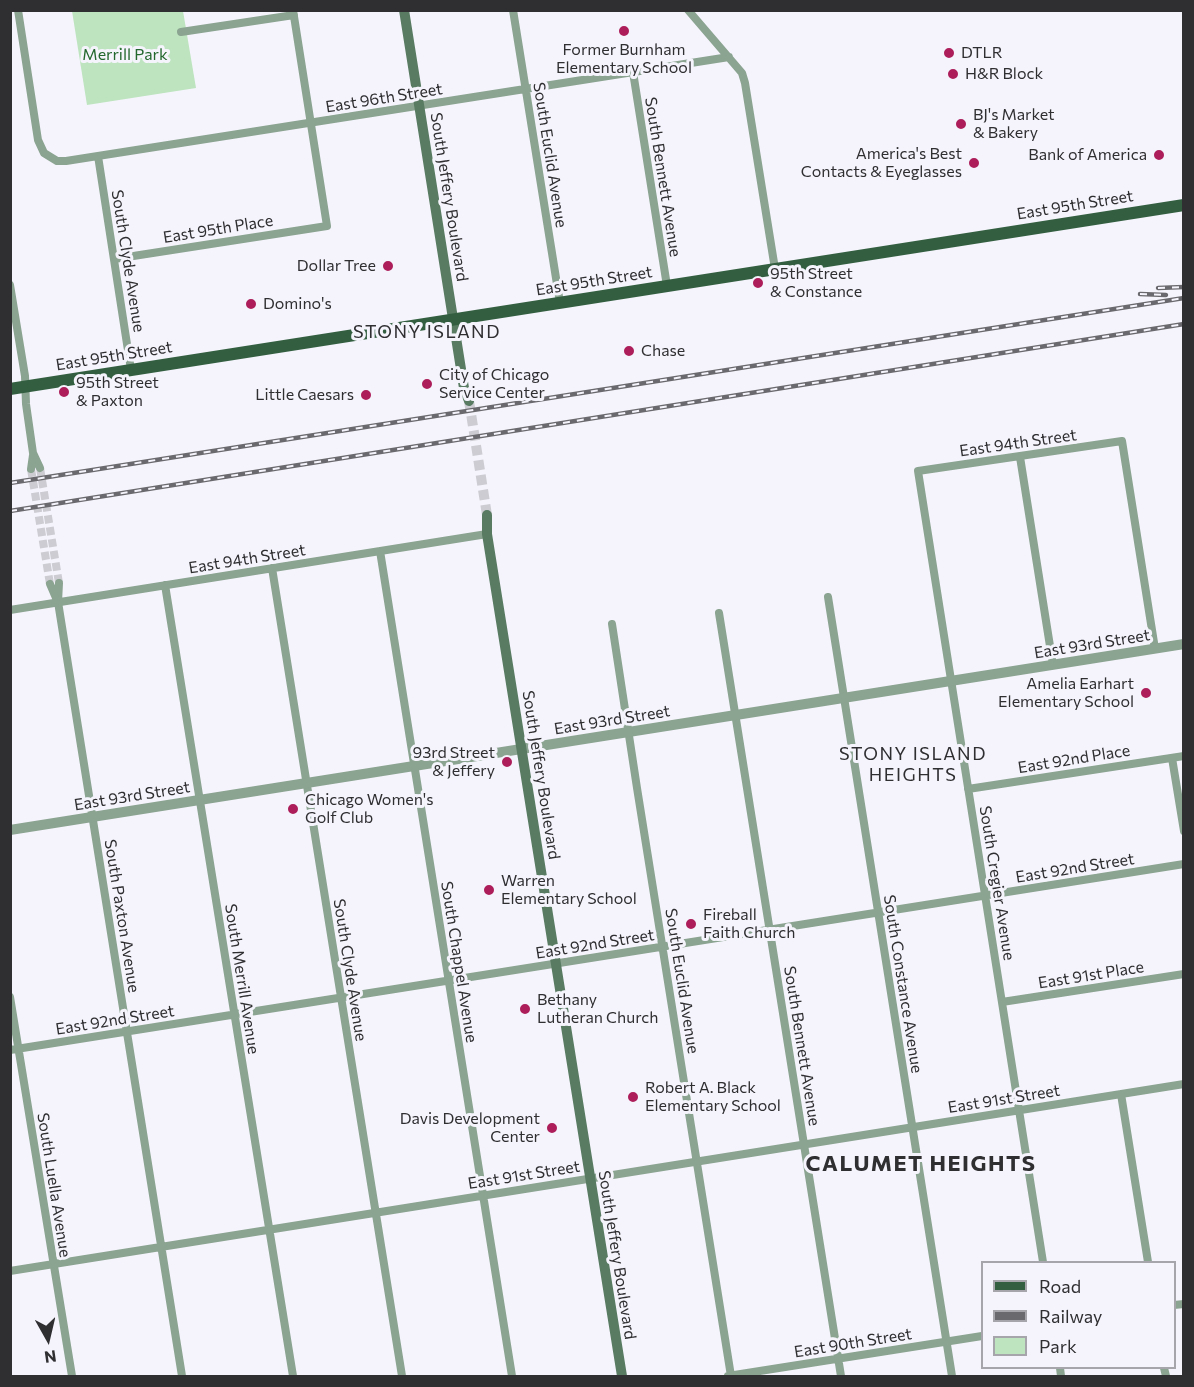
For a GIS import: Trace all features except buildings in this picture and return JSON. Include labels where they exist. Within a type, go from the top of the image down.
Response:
[{"type":"main road","name":"South Jeffery Boulevard","points":[[404,10],[466,401]]},
{"type":"main road","name":"East 95th Street","points":[[10,389],[1184,205]]},
{"type":"main road","name":"South Jeffery Boulevard","points":[[484,516],[622,1377]]},
{"type":"street","name":"East 96th Street","points":[[18,10],[38,140],[44,153],[57,161],[729,57]]},
{"type":"street","name":"South Euclid Avenue","points":[[513,10],[560,303]]},
{"type":"street","points":[[688,10],[742,72],[775,269]]},
{"type":"street","points":[[181,32],[293,13],[311,123]]},
{"type":"street","name":"South Bennett Avenue","points":[[633,72],[667,286]]},
{"type":"street","name":"East 95th Place","points":[[114,259],[327,226],[311,123]]},
{"type":"street","name":"South Clyde Avenue","points":[[98,156],[131,370]]},
{"type":"street","points":[[10,285],[25,376],[26,404],[36,468]]},
{"type":"street","name":"East 94th Street","points":[[918,471],[1122,441],[1155,649]]},
{"type":"street","points":[[1020,457],[1053,665]]},
{"type":"street","name":"South Cregier Avenue","points":[[918,471],[1043,1261]]},
{"type":"street","name":"East 94th Street","points":[[10,610],[487,534]]},
{"type":"street","name":"South Chappel Avenue","points":[[380,551],[512,1377]]},
{"type":"street","name":"South Clyde Avenue","points":[[272,568],[402,1377]]},
{"type":"street","name":"South Paxton Avenue","points":[[55,584],[182,1377]]},
{"type":"street","name":"South Merrill Avenue","points":[[165,585],[292,1377]]},
{"type":"street","name":"South Constance Avenue","points":[[828,597],[952,1377]]},
{"type":"street","name":"South Bennett Avenue","points":[[719,613],[841,1377]]},
{"type":"street","name":"South Euclid Avenue","points":[[612,624],[730,1376]]},
{"type":"street","name":"East 93rd Street","points":[[10,830],[1184,644]]},
{"type":"street","name":"East 92nd Place","points":[[968,789],[1184,756]]},
{"type":"street","points":[[1172,758],[1184,831]]},
{"type":"street","name":"East 92nd Street","points":[[15,1049],[1184,864]]},
{"type":"street","name":"East 91st Place","points":[[1002,1002],[1184,974]]},
{"type":"street","name":"South Luella Avenue","points":[[10,997],[15,1049],[72,1377]]},
{"type":"street","name":"East 91st Street","points":[[10,1271],[1184,1084]]},
{"type":"street","points":[[1121,1094],[1148,1261]]},
{"type":"street","name":"East 90th Street","points":[[730,1376],[981,1336]]},
{"type":"green space","name":"Merrill Park","points":[[72,11],[183,11],[196,88],[87,105]]},
{"type":"tunnel","points":[[469,401],[487,515]]},
{"type":"tunnel","points":[[40,468],[59,583]]},
{"type":"tunnel","points":[[31,469],[50,584]]},
{"type":"railway","points":[[1158,288],[1184,287]]},
{"type":"railway","points":[[1140,294],[1166,295]]},
{"type":"railway","points":[[10,483],[1184,298]]},
{"type":"railway","points":[[10,511],[1184,324]]},
{"type":"place","name":"Former Burnham Elementary School","points":[[624,31]]},
{"type":"place","name":"DTLR","points":[[949,53]]},
{"type":"place","name":"H&R Block","points":[[953,74]]},
{"type":"place","name":"BJ's Market & Bakery","points":[[961,124]]},
{"type":"place","name":"Bank of America","points":[[1159,155]]},
{"type":"place","name":"America's Best Contacts & Eyeglasses","points":[[974,163]]},
{"type":"place","name":"Dollar Tree","points":[[388,266]]},
{"type":"place","name":"95th Street & Constance","points":[[758,283]]},
{"type":"place","name":"Domino's","points":[[251,304]]},
{"type":"place","name":"Chase","points":[[629,351]]},
{"type":"place","name":"City of Chicago Service Center","points":[[427,384]]},
{"type":"place","name":"95th Street & Paxton","points":[[64,392]]},
{"type":"place","name":"Little Caesars","points":[[366,395]]},
{"type":"place","name":"Amelia Earhart Elementary School","points":[[1146,693]]},
{"type":"place","name":"93rd Street & Jeffery","points":[[507,762]]},
{"type":"place","name":"Chicago Women's Golf Club","points":[[293,809]]},
{"type":"place","name":"Warren Elementary School","points":[[489,890]]},
{"type":"place","name":"Fireball Faith Church","points":[[691,924]]},
{"type":"place","name":"Bethany Lutheran Church","points":[[525,1009]]},
{"type":"place","name":"Robert A. Black Elementary School","points":[[633,1097]]},
{"type":"place","name":"Davis Development Center","points":[[552,1128]]},
{"type":"district","name":"STONY ISLAND","points":[[427,332]]},
{"type":"district","name":"STONY ISLAND HEIGHTS","points":[[913,764]]},
{"type":"district","name":"CALUMET HEIGHTS","points":[[921,1164]]}]
